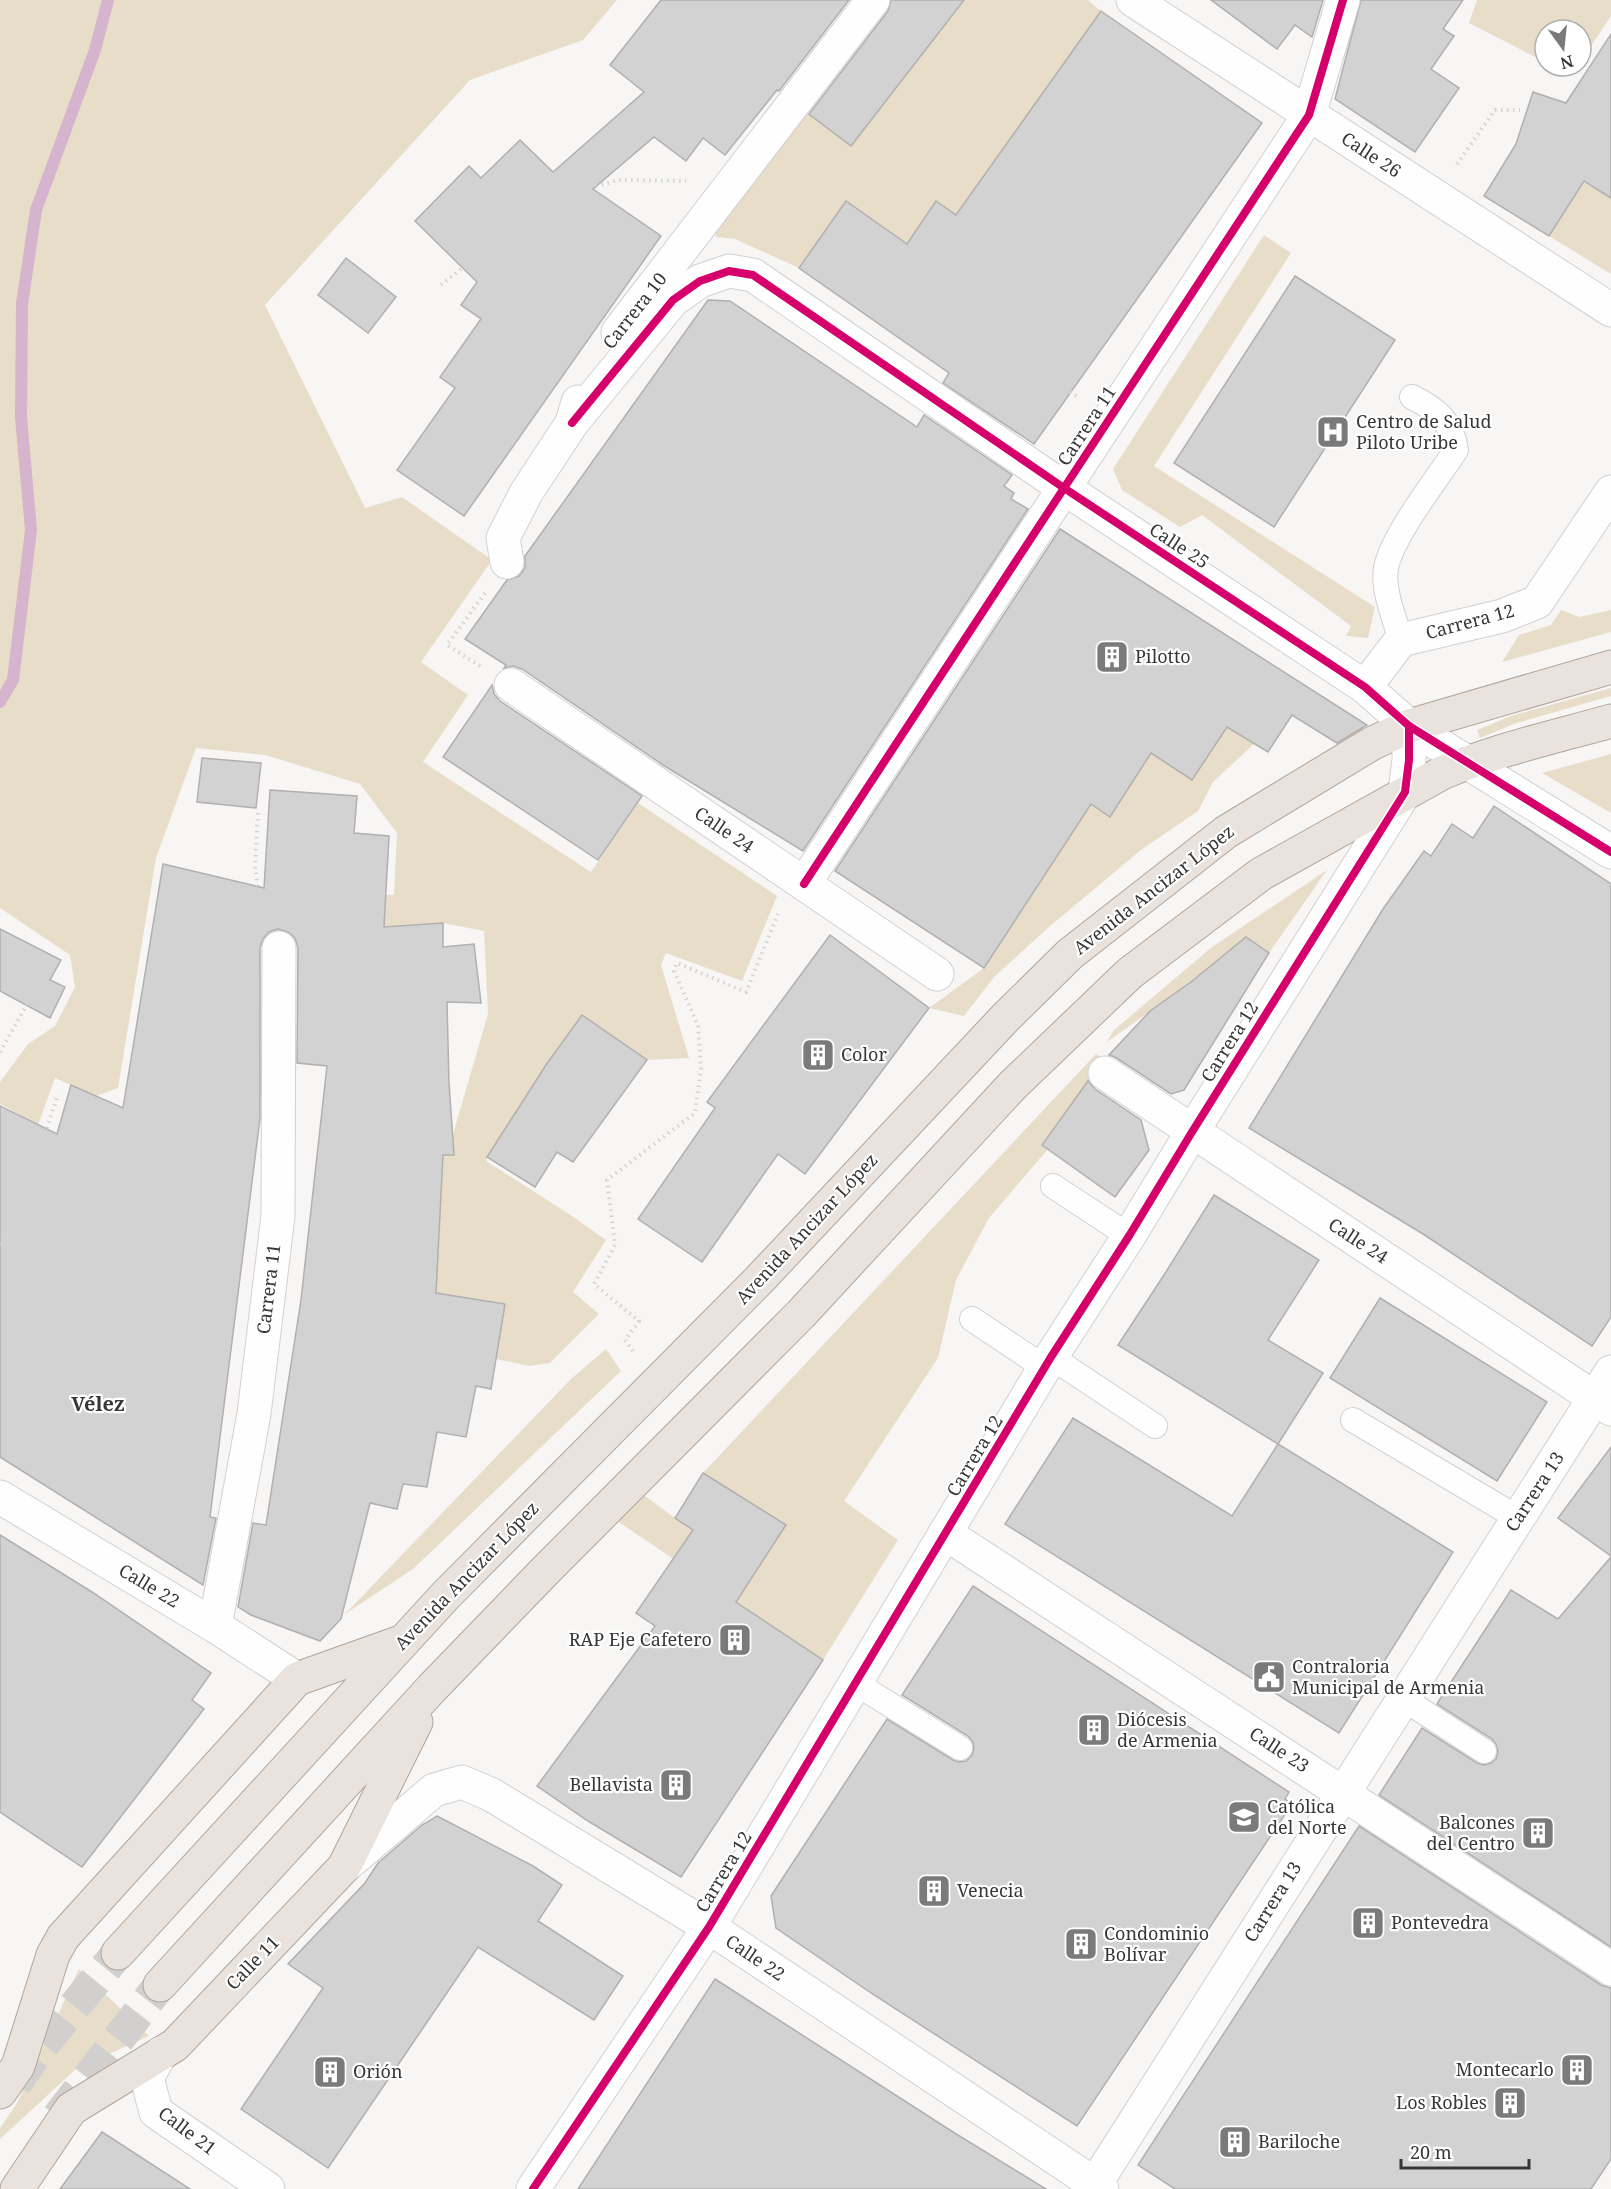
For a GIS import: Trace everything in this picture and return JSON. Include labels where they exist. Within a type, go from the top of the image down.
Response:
[{"type":"main road","name":"Avenida Ancizar López","points":[[117,1953],[446,1595],[759,1280],[1005,1018],[1070,954],[1226,831],[1371,744],[1409,726],[1611,667]]},
{"type":"main road","points":[[160,1985],[432,1688],[801,1314],[1013,1085],[1130,973],[1261,874],[1405,792],[1467,763],[1611,721]]},
{"type":"main road","points":[[0,2092],[18,2066],[53,1955],[63,1937],[297,1679],[403,1642]]},
{"type":"main road","name":"Calle 11","points":[[17,2189],[71,2109],[175,2045],[344,1867],[432,1688]]},
{"type":"street","name":"Carrera 10","points":[[507,562],[503,538],[526,493],[572,423],[589,371],[873,0]]},
{"type":"street","name":"Calle 26","points":[[1133,0],[1611,310]]},
{"type":"street","name":"Carrera 11","points":[[804,884],[1309,115],[1343,0]]},
{"type":"street","name":"Calle 25","points":[[572,423],[673,300],[700,281],[729,271],[753,275],[1064,488],[1365,687],[1409,726],[1611,852]]},
{"type":"street","name":"Carrera 12","points":[[1365,687],[1401,639],[1502,616],[1537,602],[1611,492]]},
{"type":"street","name":"Calle 24","points":[[511,685],[937,974]]},
{"type":"street","name":"Carrera 12","points":[[532,2189],[709,1927],[1048,1363],[1405,792],[1409,760],[1409,726]]},
{"type":"street","name":"Carrera 11","points":[[215,1626],[254,1414],[278,1216],[279,948]]},
{"type":"street","name":"Calle 24","points":[[1105,1073],[1192,1132],[1605,1393]]},
{"type":"street","name":"Carrera 13","points":[[1096,2187],[1402,1698],[1518,1518],[1605,1393]]},
{"type":"street","name":"Calle 22","points":[[0,1497],[215,1626],[297,1679]]},
{"type":"street","name":"Calle 23","points":[[945,1533],[1611,1968]]},
{"type":"street","name":"Calle 22","points":[[344,1867],[434,1790],[462,1782],[492,1795],[709,1927],[1096,2187]]},
{"type":"street","name":"Calle 21","points":[[161,2053],[147,2078],[156,2112],[268,2189]]},
{"type":"lane","points":[[1401,639],[1389,603],[1385,569],[1399,536],[1456,450],[1454,433],[1434,409],[1412,397]]},
{"type":"lane","points":[[1053,1186],[1129,1236]]},
{"type":"lane","points":[[972,1319],[1155,1426]]},
{"type":"lane","points":[[1353,1420],[1518,1518]]},
{"type":"lane","points":[[855,1683],[960,1748]]},
{"type":"lane","points":[[1402,1698],[1484,1751]]},
{"type":"path","points":[[1434,196],[1496,110],[1520,110]]},
{"type":"path","points":[[441,285],[536,209],[569,194],[618,180],[734,181]]},
{"type":"path","points":[[947,306],[1109,419]]},
{"type":"path","points":[[447,645],[507,562]]},
{"type":"path","points":[[258,813],[255,867],[263,937],[279,948]]},
{"type":"path","points":[[660,1380],[625,1340],[639,1321],[594,1284],[615,1245],[607,1180],[694,1113],[701,1068],[698,1026],[674,971],[677,963],[746,992],[782,904],[804,884]]},
{"type":"path","points":[[0,1052],[38,985],[3,963]]},
{"type":"path","points":[[0,1245],[28,1187],[58,1094]]},
{"type":"shaded area","points":[[0,0],[617,0],[583,40],[470,80],[265,305],[365,508],[402,497],[492,560],[421,662],[468,695],[423,762],[591,872],[638,803],[777,896],[742,981],[666,953],[661,965],[689,1058],[647,1060],[582,1015],[530,1090],[486,1161],[606,1240],[573,1292],[599,1314],[550,1363],[529,1366],[496,1359],[505,1304],[435,1293],[444,1134],[453,1134],[488,1014],[484,931],[443,923],[313,931],[271,931],[270,890],[394,895],[397,833],[360,784],[265,755],[196,748],[156,858],[118,1088],[96,1096],[55,1078],[38,1125],[0,1104],[0,1082],[28,1044],[55,1026],[75,987],[70,955],[0,908]]},
{"type":"shaded area","points":[[964,0],[1088,0],[1101,11],[957,216],[936,202],[907,244],[846,202],[799,268],[735,239],[716,237],[715,227],[805,111],[851,146]]},
{"type":"shaded area","points":[[1477,0],[1611,0],[1611,16],[1593,43],[1593,18],[1533,18],[1533,56],[1469,23]]},
{"type":"shaded area","points":[[1583,182],[1611,198],[1611,274],[1549,236]]},
{"type":"shaded area","points":[[1264,235],[1291,253],[1154,466],[1375,607],[1368,638],[1346,636],[1351,626],[1202,515],[1180,527],[1122,490],[1113,469]]},
{"type":"shaded area","points":[[1561,610],[1579,617],[1611,610],[1611,632],[1502,662],[1519,635],[1551,625]]},
{"type":"shaded area","points":[[1611,688],[1611,696],[1514,724],[1480,738],[1477,730],[1511,716]]},
{"type":"shaded area","points":[[1227,726],[1254,744],[1213,782],[1198,811],[1141,850],[1049,927],[994,977],[964,1016],[929,1008],[984,968],[1091,804],[1109,816],[1151,753],[1192,780]]},
{"type":"shaded area","points":[[1611,754],[1611,813],[1542,773]]},
{"type":"shaded area","points":[[1327,870],[1269,953],[1246,937],[1191,982],[1107,1042],[1114,1030],[1212,947]]},
{"type":"shaded area","points":[[1096,1054],[1107,1061],[1094,1081],[1085,1085],[1042,1144],[1048,1149],[989,1218],[956,1280],[938,1358],[844,1501],[898,1540],[823,1660],[604,1512],[630,1485],[675,1518],[757,1570],[786,1525],[703,1473]]},
{"type":"shaded area","points":[[606,1349],[621,1371],[413,1569],[345,1614],[571,1379]]},
{"type":"shaded area","points":[[79,1969],[149,2036],[76,2069],[0,2139],[0,2128],[17,2103]]},
{"type":"building","points":[[661,0],[849,0],[779,91],[777,90],[725,155],[703,138],[686,161],[654,137],[593,189],[661,236],[464,516],[397,470],[455,388],[440,377],[481,319],[461,305],[477,282],[415,221],[469,166],[481,178],[520,140],[553,172],[644,92],[610,65]]},
{"type":"building","points":[[891,0],[964,0],[851,146],[809,114],[888,11]]},
{"type":"building","points":[[1211,0],[1323,0],[1312,37],[1295,25],[1277,49]]},
{"type":"building","points":[[1361,0],[1463,0],[1443,29],[1454,36],[1431,69],[1459,88],[1415,152],[1335,99]]},
{"type":"building","points":[[1101,11],[1262,123],[1034,444],[943,383],[949,373],[799,268],[846,201],[907,244],[936,201],[956,215]]},
{"type":"building","points":[[1611,34],[1611,198],[1584,181],[1549,236],[1484,196],[1516,144],[1533,92],[1566,103],[1582,78],[1593,78],[1593,62]]},
{"type":"building","points":[[346,258],[396,297],[368,333],[318,295]]},
{"type":"building","points":[[1295,276],[1395,340],[1274,527],[1174,463]]},
{"type":"building","points":[[708,300],[730,301],[917,427],[924,415],[1012,475],[1004,486],[1014,493],[1011,499],[1028,509],[803,851],[663,765],[522,669],[513,666],[504,668],[506,665],[465,639],[507,580],[519,576],[525,568],[525,556]]},
{"type":"building","points":[[1060,529],[1367,725],[1337,743],[1292,715],[1268,752],[1227,727],[1192,780],[1151,753],[1110,817],[1091,804],[984,968],[835,871]]},
{"type":"building","points":[[492,685],[494,694],[500,701],[642,796],[598,860],[443,757]]},
{"type":"building","points":[[202,758],[261,763],[256,808],[197,802]]},
{"type":"building","points":[[270,790],[357,796],[354,833],[389,836],[384,927],[443,923],[443,947],[474,944],[481,1003],[447,1002],[454,1155],[443,1155],[436,1293],[505,1304],[491,1389],[476,1386],[466,1437],[437,1432],[427,1487],[403,1484],[397,1509],[370,1503],[341,1619],[320,1641],[251,1615],[238,1607],[253,1523],[266,1525],[301,1300],[327,1066],[297,1063],[298,948],[295,938],[288,932],[278,929],[269,932],[260,948],[260,1118],[210,1517],[216,1518],[203,1585],[0,1457],[0,1106],[57,1134],[71,1085],[123,1108],[163,864],[264,888]]},
{"type":"building","points":[[1494,806],[1611,884],[1611,1317],[1592,1346],[1423,1234],[1249,1128],[1383,909],[1424,851],[1431,856],[1452,824],[1473,838]]},
{"type":"building","points":[[0,929],[61,960],[50,980],[65,987],[50,1018],[0,991]]},
{"type":"building","name":"Color","points":[[830,935],[929,1008],[805,1174],[778,1154],[702,1262],[638,1219],[715,1108],[707,1102]]},
{"type":"building","points":[[1246,937],[1269,953],[1184,1090],[1171,1094],[1109,1055],[1150,1011],[1191,982]]},
{"type":"building","points":[[582,1015],[647,1060],[573,1162],[557,1152],[535,1187],[487,1157],[546,1065]]},
{"type":"building","points":[[1088,1081],[1095,1089],[1141,1120],[1149,1150],[1115,1197],[1042,1145]]},
{"type":"building","points":[[1214,1195],[1319,1260],[1268,1340],[1323,1373],[1278,1444],[1118,1345]]},
{"type":"building","points":[[1380,1298],[1547,1402],[1497,1481],[1330,1378]]},
{"type":"building","points":[[1073,1418],[1232,1516],[1278,1444],[1453,1552],[1339,1733],[1005,1524]]},
{"type":"building","points":[[1611,1447],[1611,1556],[1558,1518]]},
{"type":"building","points":[[703,1473],[786,1525],[736,1602],[823,1660],[681,1877],[588,1821],[537,1786],[655,1626],[636,1613],[693,1530],[675,1518]]},
{"type":"building","points":[[0,1535],[92,1592],[211,1673],[192,1700],[204,1709],[82,1867],[0,1812]]},
{"type":"building","points":[[1611,1557],[1611,1947],[1379,1795],[1422,1728],[1477,1763],[1484,1765],[1496,1759],[1498,1751],[1492,1739],[1437,1704],[1511,1590],[1558,1619]]},
{"type":"building","points":[[973,1586],[1289,1792],[1285,1799],[1292,1804],[1077,2126],[871,1993],[776,1928],[771,1896],[887,1719],[953,1760],[966,1761],[972,1755],[973,1742],[968,1736],[902,1695]]},
{"type":"building","points":[[437,1816],[533,1866],[562,1885],[538,1921],[623,1976],[594,2020],[478,1947],[328,2168],[241,2109],[323,1988],[288,1964],[365,1883],[378,1863],[422,1825]]},
{"type":"building","points":[[1359,1826],[1601,1985],[1611,1988],[1611,2159],[1591,2189],[1175,2189],[1138,2165]]},
{"type":"building","points":[[715,1979],[953,2132],[1046,2189],[578,2189]]},
{"type":"building","points":[[102,2132],[190,2189],[60,2189]]},
{"type":"waterway","points":[[0,702],[13,680],[31,530],[21,417],[22,304],[36,210],[95,50],[108,0]]},
{"type":"tunnel","points":[[15,2084],[37,2052],[118,1953]]},
{"type":"tunnel","points":[[58,2117],[160,1985]]},
{"type":"cycle path","points":[[804,884],[1309,115],[1343,0]]},
{"type":"cycle path","points":[[572,423],[673,300],[700,281],[729,271],[753,275],[1064,488],[1365,687],[1409,726],[1611,852]]},
{"type":"cycle path","points":[[533,2189],[709,1927],[1051,1357],[1129,1236],[1405,792],[1409,760],[1409,726]]},
{"type":"place","name":"Centro de Salud Piloto Uribe","points":[[1333,432]]},
{"type":"place","name":"Pilotto","points":[[1112,657]]},
{"type":"place","name":"Color","points":[[818,1055]]},
{"type":"place","name":"RAP Eje Cafetero","points":[[735,1640]]},
{"type":"place","name":"Contraloria Municipal de Armenia","points":[[1269,1677]]},
{"type":"place","name":"Diócesis de Armenia","points":[[1094,1730]]},
{"type":"place","name":"Bellavista","points":[[676,1785]]},
{"type":"place","name":"Católica del Norte","points":[[1244,1817]]},
{"type":"place","name":"Balcones del Centro","points":[[1538,1833]]},
{"type":"place","name":"Venecia","points":[[934,1891]]},
{"type":"place","name":"Pontevedra","points":[[1368,1923]]},
{"type":"place","name":"Condominio Bolívar","points":[[1081,1944]]},
{"type":"place","name":"Montecarlo","points":[[1577,2070]]},
{"type":"place","name":"Orión","points":[[330,2072]]},
{"type":"place","name":"Los Robles","points":[[1510,2103]]},
{"type":"place","name":"Bariloche","points":[[1235,2142]]},
{"type":"district","name":"Vélez","points":[[98,1404]]}]
